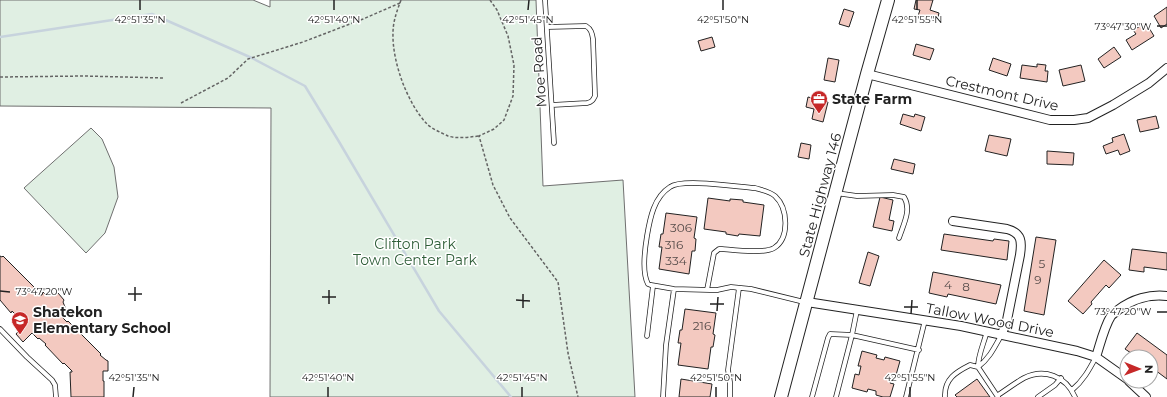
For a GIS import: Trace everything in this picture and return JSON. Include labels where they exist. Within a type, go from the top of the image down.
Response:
[{"type":"main road","name":"State Highway 146","points":[[781,397],[888,0]]},
{"type":"street","name":"Crestmont Drive","points":[[868,74],[1050,120],[1074,120],[1088,118],[1113,105],[1149,83],[1164,70]]},
{"type":"street","points":[[1164,70],[1167,80]]},
{"type":"street","points":[[953,221],[1007,229],[1015,232],[1020,239],[1020,255],[1007,320],[1002,334]]},
{"type":"street","points":[[1096,357],[1111,316],[1124,306],[1141,297],[1161,295],[1167,296]]},
{"type":"street","name":"Tallow Wood Drive","points":[[807,302],[987,331],[1077,351],[1096,357],[1119,373]]},
{"type":"street","points":[[1138,389],[1146,397]]},
{"type":"lane","name":"Moe Road","points":[[545,0],[554,143]]},
{"type":"lane","points":[[547,28],[586,26],[592,32],[593,39],[595,96],[592,102],[552,105]]},
{"type":"lane","points":[[707,290],[714,253],[722,249],[766,251],[773,249],[779,244],[784,233],[785,220],[783,211],[775,196],[763,190],[696,183],[676,184],[670,186],[664,192],[653,210],[646,240],[645,280],[648,284],[674,289],[707,290],[731,287],[751,289],[807,302]]},
{"type":"lane","points":[[836,193],[857,196],[893,195],[904,197],[907,201],[908,212],[899,238]]},
{"type":"lane","points":[[647,336],[653,286]]},
{"type":"lane","points":[[730,397],[728,370],[740,288]]},
{"type":"lane","points":[[663,397],[666,345],[674,289]]},
{"type":"lane","points":[[836,397],[857,309]]},
{"type":"lane","points":[[906,397],[926,320]]},
{"type":"lane","points":[[0,329],[52,380],[56,397]]},
{"type":"lane","points":[[987,331],[978,361],[978,367],[998,396],[1025,378],[1039,374],[1052,375],[1061,378],[1068,384],[1075,397]]},
{"type":"lane","points":[[812,397],[829,336],[832,334],[852,335],[919,350]]},
{"type":"lane","points":[[978,367],[990,355],[1002,334]]},
{"type":"lane","points":[[1072,390],[1080,384],[1096,357]]},
{"type":"lane","points":[[945,397],[948,381],[956,372],[970,365],[978,367]]},
{"type":"lane","points":[[1038,397],[1055,385],[1061,378]]},
{"type":"path","points":[[401,0],[396,14],[393,33],[394,54],[403,82],[416,109],[428,125],[450,136],[461,138],[479,136],[494,129],[504,120],[513,96],[514,64],[508,36],[497,10],[490,0]]},
{"type":"path","points":[[181,103],[228,78],[248,60],[310,39],[400,3]]},
{"type":"path","points":[[0,77],[84,76],[165,78]]},
{"type":"path","points":[[479,136],[493,185],[510,218],[558,282],[568,353],[578,397]]},
{"type":"green space","name":"Clifton Park Town Center Park","points":[[0,0],[253,0],[270,7],[270,0],[536,0],[543,186],[623,180],[635,397],[270,397],[271,108],[0,106]]},
{"type":"green space","points":[[91,128],[102,139],[114,167],[118,197],[105,233],[86,253],[24,188]]},
{"type":"building","points":[[916,0],[933,0],[930,10],[939,13],[937,21],[918,16],[920,10],[914,9]]},
{"type":"building","points":[[1167,7],[1167,24],[1161,28],[1154,16]]},
{"type":"building","points":[[844,9],[854,12],[849,27],[839,24]]},
{"type":"building","points":[[1146,23],[1154,36],[1132,50],[1126,40],[1136,34],[1133,30]]},
{"type":"building","points":[[712,37],[715,47],[701,51],[698,41]]},
{"type":"building","points":[[916,44],[934,49],[930,60],[913,55]]},
{"type":"building","points":[[1114,47],[1121,57],[1104,68],[1098,59]]},
{"type":"building","points":[[828,58],[839,60],[835,82],[824,80]]},
{"type":"building","points":[[993,58],[1011,64],[1007,76],[989,70]]},
{"type":"building","points":[[1037,64],[1046,65],[1045,71],[1048,71],[1047,82],[1020,78],[1022,65],[1037,67]]},
{"type":"building","points":[[1081,65],[1085,81],[1063,86],[1059,70]]},
{"type":"building","name":"State Farm","points":[[808,97],[828,102],[823,122],[812,119],[814,109],[806,107]]},
{"type":"building","points":[[903,114],[914,117],[915,114],[925,117],[921,131],[900,124]]},
{"type":"building","points":[[1156,116],[1159,128],[1140,132],[1137,120]]},
{"type":"building","points":[[1124,134],[1130,151],[1120,155],[1118,150],[1106,154],[1103,146],[1113,142],[1112,138]]},
{"type":"building","points":[[989,135],[1011,139],[1007,156],[985,151]]},
{"type":"building","points":[[801,143],[811,145],[809,159],[798,157]]},
{"type":"building","points":[[1047,151],[1074,153],[1073,165],[1047,164]]},
{"type":"building","points":[[894,159],[915,164],[913,174],[891,169]]},
{"type":"building","points":[[880,197],[893,200],[889,220],[894,221],[892,231],[873,227]]},
{"type":"building","points":[[708,198],[730,201],[730,199],[743,200],[743,202],[764,205],[760,236],[739,234],[738,236],[726,234],[726,232],[704,229]]},
{"type":"building","points":[[666,213],[697,217],[694,238],[696,239],[695,251],[692,251],[689,274],[659,269],[662,247],[659,247],[661,234],[663,234]]},
{"type":"building","points":[[944,234],[993,241],[994,239],[1009,241],[1007,260],[941,250]]},
{"type":"building","points":[[1036,237],[1056,240],[1044,315],[1024,311]]},
{"type":"building","points":[[1132,249],[1167,253],[1167,270],[1144,267],[1144,272],[1129,270]]},
{"type":"building","points":[[868,252],[879,256],[870,286],[859,283]]},
{"type":"building","points":[[0,256],[3,256],[36,289],[35,290],[40,295],[42,295],[43,292],[45,294],[58,293],[64,300],[65,314],[62,315],[62,317],[67,322],[68,321],[101,354],[100,355],[108,361],[108,371],[103,371],[104,397],[71,397],[70,372],[72,371],[64,363],[63,364],[45,345],[46,344],[32,333],[23,342],[16,334],[24,325],[18,319],[19,318],[12,311],[11,313],[0,300]]},
{"type":"building","points":[[1104,260],[1121,275],[1109,288],[1106,285],[1083,314],[1068,301]]},
{"type":"building","points":[[933,272],[1001,285],[996,304],[948,294],[947,297],[929,293]]},
{"type":"building","points":[[685,309],[716,313],[713,334],[715,335],[713,347],[711,347],[708,369],[678,365],[681,343],[678,343],[680,330],[682,330]]},
{"type":"building","points":[[1137,333],[1159,349],[1125,349]]},
{"type":"building","points":[[1159,349],[1167,355],[1167,379],[1159,373]]},
{"type":"building","points":[[862,351],[877,355],[876,358],[884,360],[885,357],[900,361],[896,375],[893,375],[890,383],[894,384],[890,397],[876,395],[876,391],[868,389],[867,392],[852,388],[855,374],[859,375],[861,366],[858,366]]},
{"type":"building","points":[[681,379],[712,384],[710,397],[679,397]]},
{"type":"building","points":[[977,379],[990,397],[957,397],[955,395]]},
{"type":"waterway","points":[[0,37],[152,14],[252,58],[305,86],[439,311],[511,397]]},
{"type":"place","name":"State Farm","points":[[819,114]]},
{"type":"place","name":"Shatekon Elementary School","points":[[20,335]]}]
